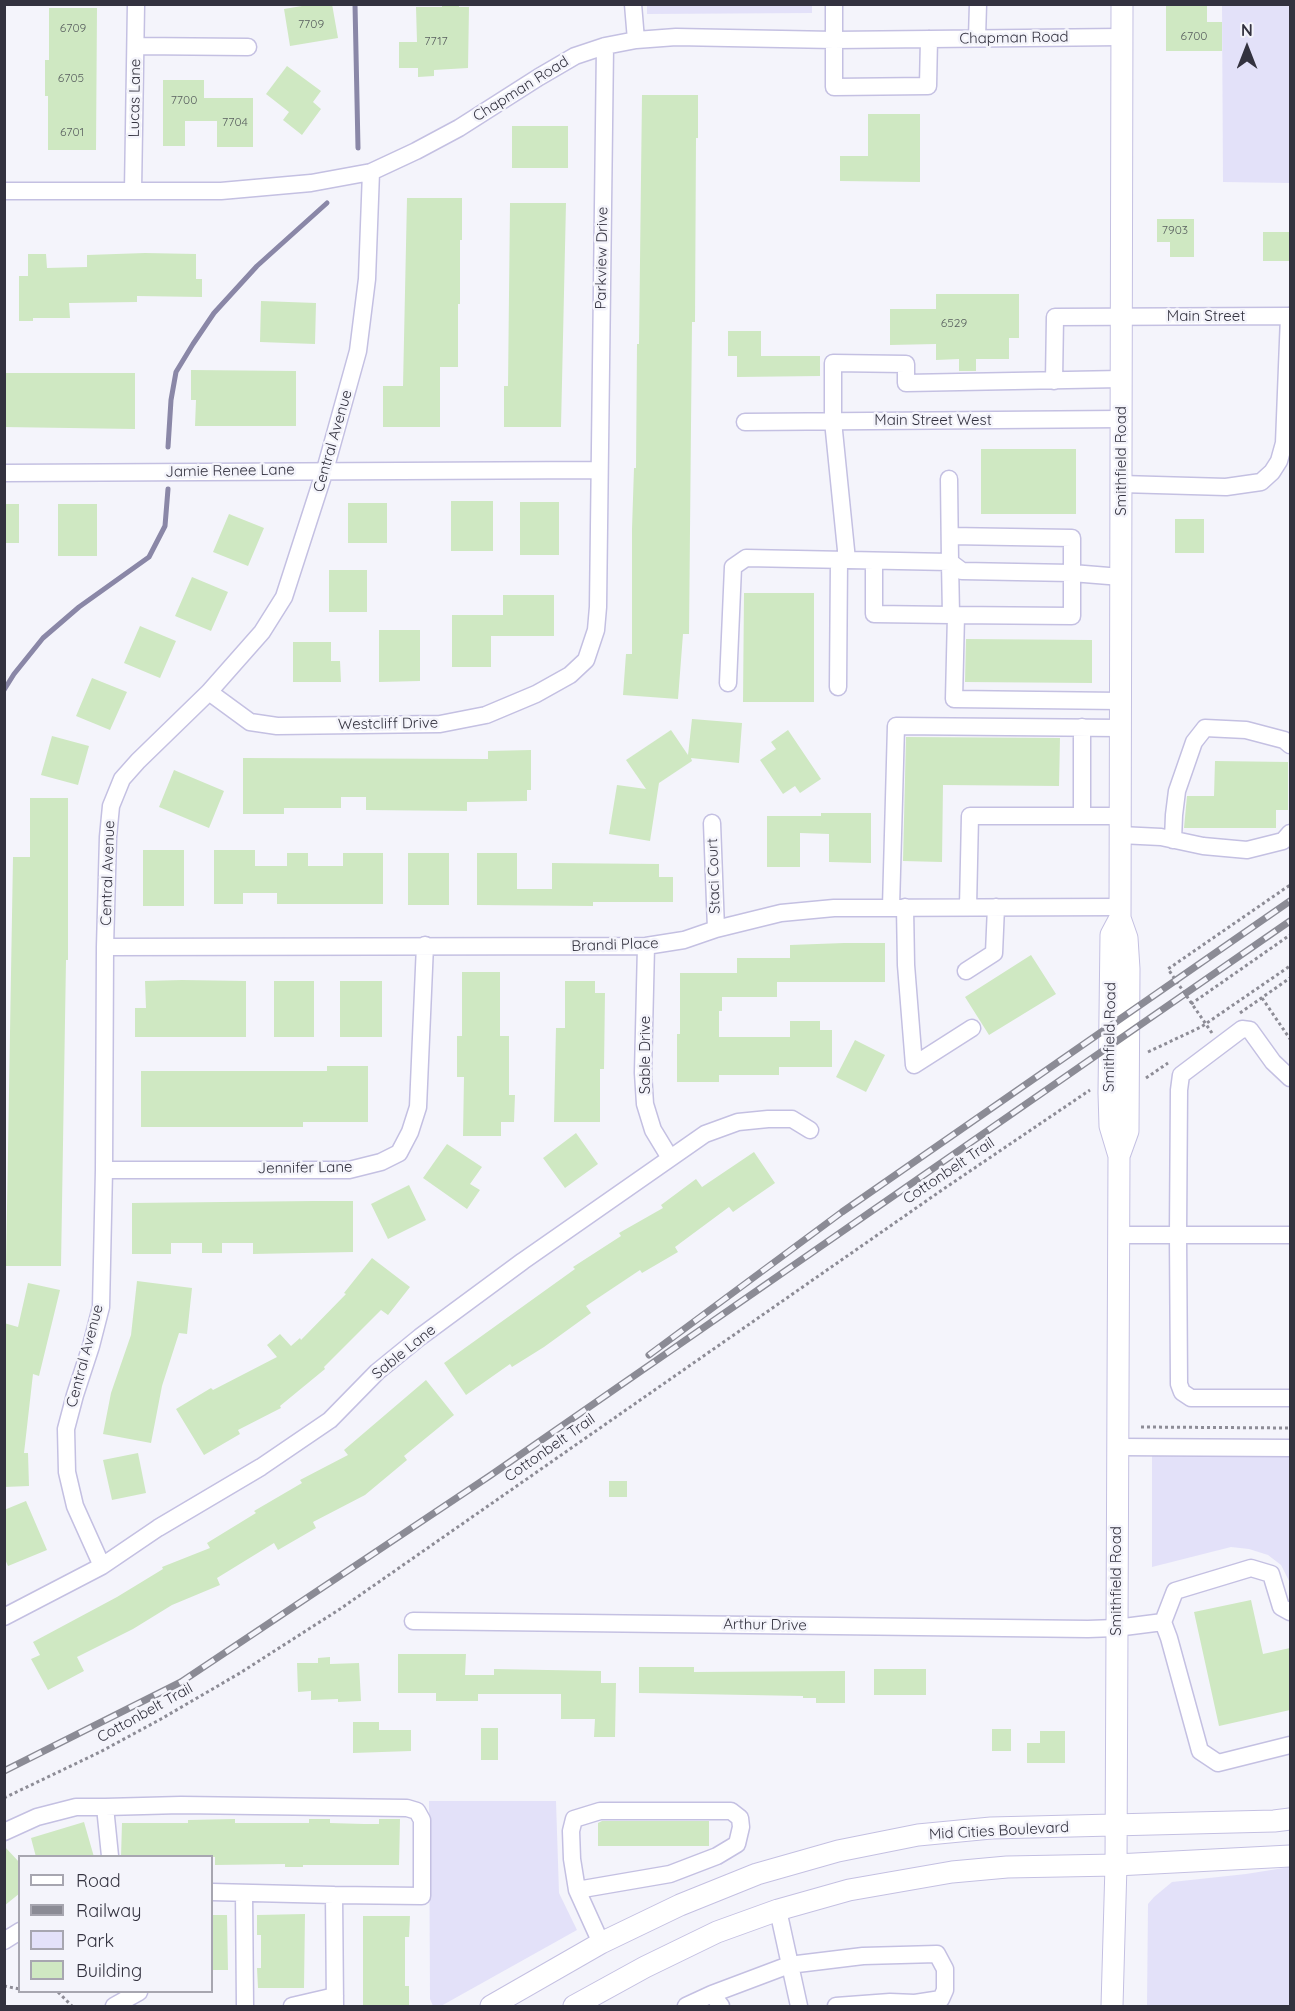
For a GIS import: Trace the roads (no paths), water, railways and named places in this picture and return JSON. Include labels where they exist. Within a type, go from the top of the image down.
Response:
[{"type":"main road","name":"Smithfield Road","points":[[1112,2007],[1116,1865],[1119,1156],[1110,1126],[1109,1093],[1111,935],[1120,913],[1122,4]]},
{"type":"main road","name":"Mid Cities Boulevard","points":[[491,2007],[601,1943],[680,1905],[757,1874],[838,1851],[918,1835],[991,1828],[1290,1819]]},
{"type":"main road","points":[[574,2007],[645,1967],[717,1932],[778,1910],[849,1890],[952,1872],[1290,1856]]},
{"type":"street","name":"Lucas Lane","points":[[133,191],[136,4]]},
{"type":"street","points":[[633,4],[636,40]]},
{"type":"street","points":[[834,4],[834,87],[928,86],[929,39]]},
{"type":"street","points":[[977,38],[978,4]]},
{"type":"street","name":"Chapman Road","points":[[4,191],[221,191],[287,186],[371,172],[459,128],[538,76],[575,56],[605,46],[636,40],[676,37],[834,40],[1121,37]]},
{"type":"street","points":[[136,46],[248,47]]},
{"type":"street","name":"Parkview Drive","points":[[599,470],[605,46]]},
{"type":"street","name":"Central Avenue","points":[[102,1566],[75,1506],[67,1472],[66,1429],[101,1306],[105,947],[111,806],[122,779],[209,692],[262,632],[284,597],[325,470],[358,351],[367,279],[371,172]]},
{"type":"street","points":[[1121,484],[1245,486],[1261,482],[1283,467],[1290,316]]},
{"type":"street","name":"Main Street","points":[[1054,381],[1055,317],[1290,316]]},
{"type":"street","points":[[838,687],[843,560],[833,421],[833,363],[906,364],[906,383],[1121,379]]},
{"type":"street","name":"Main Street West","points":[[745,422],[1121,419]]},
{"type":"street","name":"Jamie Renee Lane","points":[[4,473],[599,470]]},
{"type":"street","name":"Westcliff Drive","points":[[209,692],[250,722],[277,726],[440,724],[486,715],[536,694],[570,675],[586,660],[596,630],[599,470]]},
{"type":"street","points":[[949,478],[950,562],[954,615],[954,699],[1120,701]]},
{"type":"street","points":[[874,561],[874,614],[1072,615],[1072,538],[950,536]]},
{"type":"street","points":[[728,683],[733,567],[746,558],[950,562],[962,571],[1072,573],[1120,577]]},
{"type":"street","points":[[972,1028],[914,1065],[906,965],[898,907],[896,726],[1120,728]]},
{"type":"street","points":[[1082,728],[1082,816]]},
{"type":"street","points":[[1173,840],[1177,791],[1194,742],[1205,728],[1246,730],[1284,740],[1290,745]]},
{"type":"street","points":[[968,907],[970,816],[1082,816],[1173,840],[1203,846],[1247,850],[1283,841],[1290,833]]},
{"type":"street","name":"Staci Court","points":[[712,823],[716,929]]},
{"type":"street","points":[[966,971],[994,954],[996,907]]},
{"type":"street","name":"Brandi Place","points":[[105,947],[646,946],[684,940],[716,929],[781,913],[834,908],[996,907],[1120,913]]},
{"type":"street","name":"Jennifer Lane","points":[[104,1170],[349,1170],[381,1162],[399,1153],[410,1132],[418,1107],[426,945]]},
{"type":"street","name":"Sable Drive","points":[[646,946],[643,1073],[645,1104],[653,1130],[670,1158]]},
{"type":"street","points":[[1290,1078],[1274,1062],[1250,1030],[1242,1029],[1181,1075],[1179,1081],[1178,1235],[1179,1384],[1182,1392],[1191,1398],[1290,1398]]},
{"type":"street","name":"Sable Lane","points":[[4,1617],[102,1566],[158,1528],[261,1467],[330,1420],[377,1372],[420,1337],[705,1134],[738,1122],[768,1119],[792,1119],[810,1130]]},
{"type":"street","points":[[1119,1235],[1290,1235]]},
{"type":"street","points":[[1118,1447],[1290,1448]]},
{"type":"street","points":[[1290,1612],[1281,1607],[1271,1574],[1251,1568],[1176,1591],[1162,1622],[1169,1638],[1200,1751],[1218,1763],[1290,1745]]},
{"type":"street","name":"Arthur Drive","points":[[413,1621],[1116,1628],[1162,1622]]},
{"type":"street","points":[[4,1832],[37,1817],[76,1807],[181,1805],[407,1808],[417,1811],[422,1820],[422,1896],[213,1892]]},
{"type":"street","points":[[105,1807],[110,1855]]},
{"type":"street","points":[[577,1890],[670,1874],[717,1856],[737,1844],[741,1827],[740,1818],[731,1811],[600,1811],[574,1819],[571,1831],[572,1859],[577,1890],[601,1943]]},
{"type":"street","points":[[244,1893],[245,2007]]},
{"type":"street","points":[[291,2007],[335,2001],[334,1895]]},
{"type":"street","points":[[778,1910],[799,2007]]},
{"type":"street","points":[[4,1941],[18,1932]]},
{"type":"street","points":[[686,2007],[716,2000],[789,1965],[863,1956],[938,1954],[945,1969],[945,1990],[941,1999],[915,2005],[866,2002],[836,2007]]},
{"type":"street","points":[[114,2007],[137,1993]]},
{"type":"waterway","points":[[355,4],[358,148]]},
{"type":"waterway","points":[[168,447],[171,400],[176,372],[193,344],[214,313],[257,266],[327,203]]},
{"type":"waterway","points":[[4,690],[43,638],[79,607],[149,557],[165,526],[168,489]]},
{"type":"railway","points":[[649,1355],[842,1212],[1290,901]]},
{"type":"railway","points":[[4,1771],[181,1682],[491,1475],[1290,921]]}]
